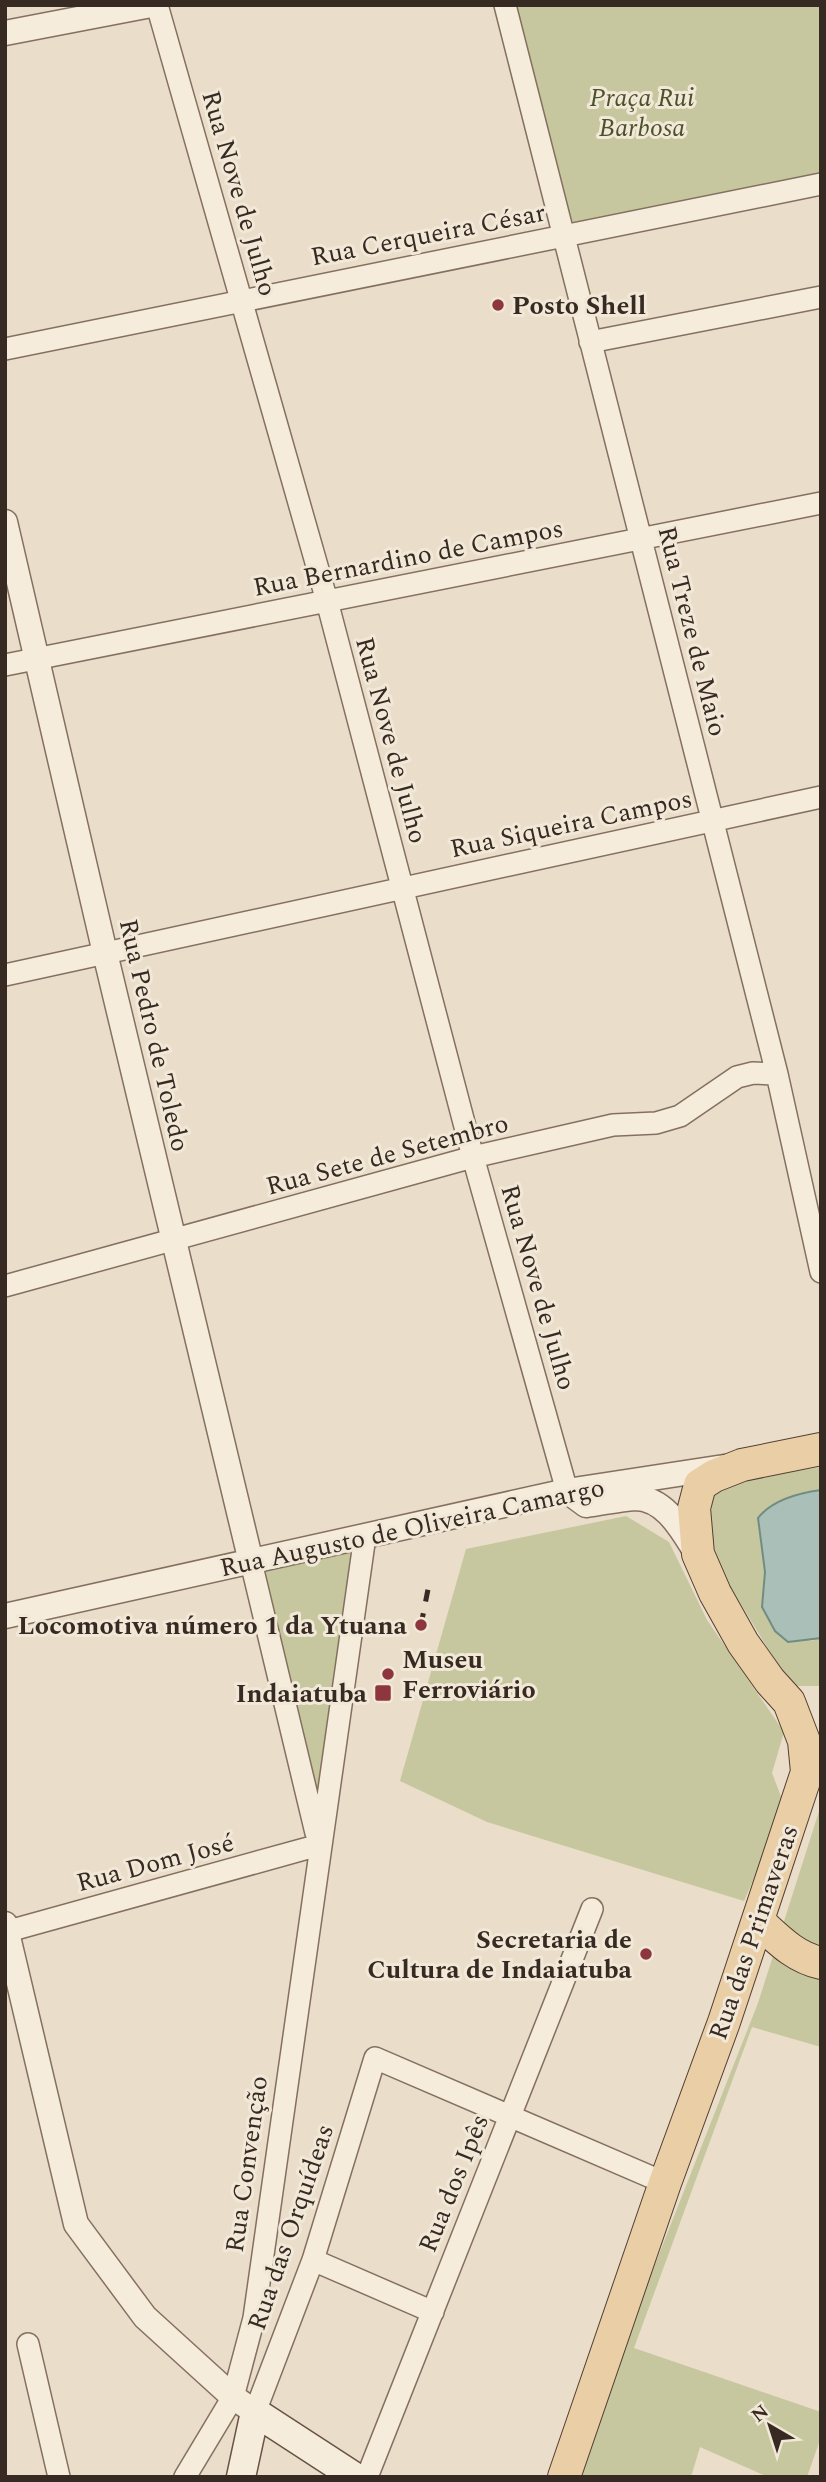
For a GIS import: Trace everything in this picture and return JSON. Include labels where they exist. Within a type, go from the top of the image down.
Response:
[{"type":"main road","name":"Rua Augusto de Oliveira Camargo","points":[[742,1465],[821,1449]]},
{"type":"main road","points":[[698,1554],[694,1508],[700,1485],[714,1476],[742,1465]]},
{"type":"main road","name":"Rua das Primaveras","points":[[564,2477],[665,2183],[724,2022],[807,1772],[804,1741],[789,1702],[743,1643],[715,1593],[698,1554]]},
{"type":"main road","points":[[789,1702],[811,1715],[821,1714]]},
{"type":"main road","points":[[758,1921],[793,1953],[821,1963]]},
{"type":"main road","points":[[241,2477],[244,2404]]},
{"type":"main road","points":[[244,2404],[355,2477]]},
{"type":"street","points":[[5,33],[151,5]]},
{"type":"street","name":"Rua Nove de Julho","points":[[157,5],[327,601],[473,1157],[567,1491]]},
{"type":"street","name":"Rua Treze de Maio","points":[[505,5],[777,1074],[821,1272]]},
{"type":"street","name":"Rua Cerqueira César","points":[[5,349],[821,184]]},
{"type":"street","points":[[590,342],[821,297]]},
{"type":"street","name":"Rua Bernardino de Campos","points":[[5,665],[821,503]]},
{"type":"street","name":"Rua Pedro de Toledo","points":[[5,522],[251,1562]]},
{"type":"street","name":"Rua Siqueira Campos","points":[[5,975],[821,797]]},
{"type":"street","name":"Rua Sete de Setembro","points":[[5,1286],[473,1157],[613,1125],[656,1123],[680,1116],[737,1077],[753,1073],[777,1074]]},
{"type":"street","name":"Rua Augusto de Oliveira Camargo","points":[[5,1616],[567,1491],[742,1465]]},
{"type":"street","name":"Rua das Primaveras","points":[[567,1491],[586,1505],[638,1498],[657,1506],[672,1515],[698,1554]]},
{"type":"street","name":"Rua Convenção","points":[[184,2477],[244,2404],[319,1845],[365,1536]]},
{"type":"street","points":[[251,1562],[319,1845]]},
{"type":"street","name":"Rua Dom José","points":[[6,1929],[319,1845]]},
{"type":"street","name":"Rua dos Ipês","points":[[367,2477],[592,1909]]},
{"type":"street","points":[[6,1929],[76,2224],[145,2318],[244,2404]]},
{"type":"street","name":"Rua das Orquídeas","points":[[244,2404],[313,2260],[375,2057],[510,2116]]},
{"type":"street","points":[[510,2116],[665,2183]]},
{"type":"street","points":[[313,2260],[433,2312]]},
{"type":"street","points":[[28,2344],[59,2477]]},
{"type":"green space","name":"Praça Rui Barbosa","points":[[505,5],[821,5],[821,184],[563,235]]},
{"type":"green space","points":[[821,1467],[821,1490],[787,1499],[758,1518],[765,1572],[762,1607],[811,1641],[821,1638],[821,1686],[795,1686],[782,1672],[718,1566],[709,1524],[714,1492],[737,1481]]},
{"type":"green space","points":[[626,1516],[669,1542],[707,1620],[784,1732],[772,1773],[785,1807],[744,1901],[487,1822],[400,1781],[466,1549]]},
{"type":"green space","points":[[365,1536],[319,1845],[251,1562]]},
{"type":"green space","points":[[821,1805],[821,2047],[752,2027],[634,2348],[821,2412],[821,2437],[807,2477],[768,2477],[700,2447],[691,2477],[575,2477],[591,2427],[758,2003]]},
{"type":"water","points":[[821,1490],[821,1638],[788,1642],[775,1631],[762,1607],[765,1572],[758,1518],[778,1502],[795,1495]]},
{"type":"railway","points":[[421,1625],[430,1579]]},
{"type":"place","name":"Posto Shell","points":[[498,305]]},
{"type":"place","name":"Locomotiva número 1 da Ytuana","points":[[421,1625]]},
{"type":"place","name":"Museu Ferroviário","points":[[388,1674]]},
{"type":"place","name":"Indaiatuba","points":[[383,1693]]},
{"type":"place","name":"Secretaria de Cultura de Indaiatuba","points":[[646,1954]]}]
